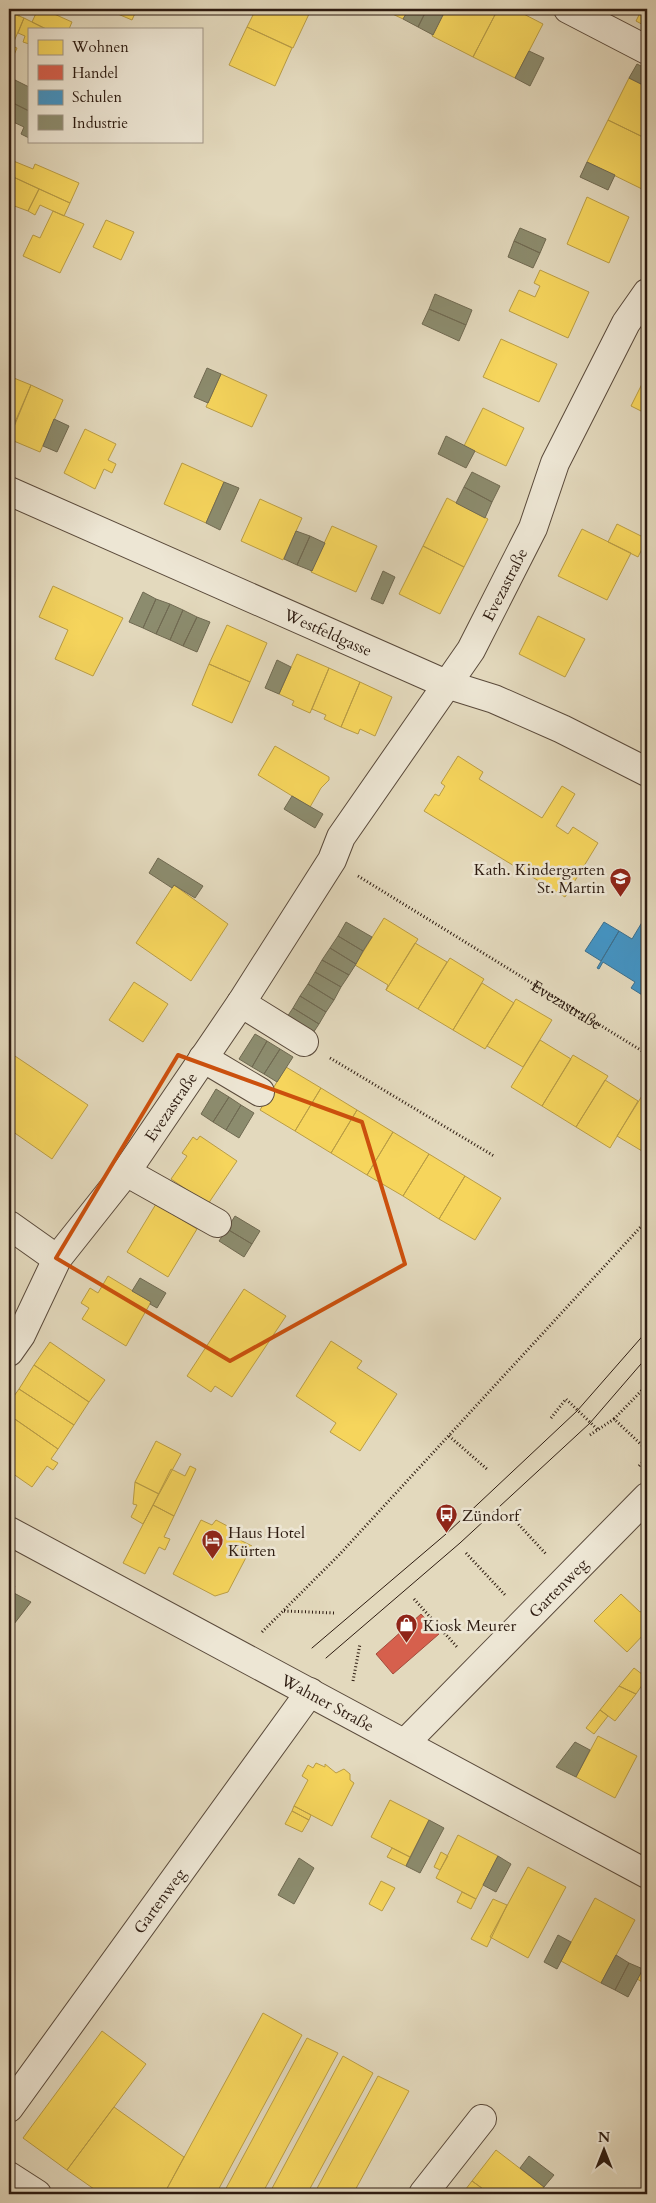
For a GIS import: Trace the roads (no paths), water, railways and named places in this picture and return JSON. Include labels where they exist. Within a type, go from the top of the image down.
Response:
[{"type":"street","points":[[568,9],[647,50]]},
{"type":"street","name":"Evezastraße","points":[[9,1352],[21,1335],[57,1259],[126,1172],[241,1003],[332,860],[342,837],[471,650],[529,537],[555,463],[626,322],[646,297]]},
{"type":"street","name":"Westfeldgasse","points":[[9,491],[446,684],[494,699],[562,729],[647,772]]},
{"type":"street","points":[[241,1003],[304,1042]]},
{"type":"street","points":[[203,1058],[260,1092]]},
{"type":"street","points":[[126,1172],[217,1223]]},
{"type":"street","points":[[9,1225],[57,1259]]},
{"type":"street","name":"Gartenweg","points":[[405,1743],[647,1497]]},
{"type":"street","name":"Wahner Straße","points":[[9,1531],[240,1653],[647,1874]]},
{"type":"street","name":"Gartenweg","points":[[9,2108],[310,1692]]},
{"type":"street","points":[[423,2194],[482,2119]]},
{"type":"street","points":[[9,2176],[37,2194]]},
{"type":"tram line","points":[[312,1648],[446,1534],[577,1411],[647,1331]]},
{"type":"tram line","points":[[326,1658],[460,1543],[590,1423],[647,1357]]},
{"type":"place","name":"Kath. Kindergarten St. Martin","points":[[621,897]]},
{"type":"place","name":"Zündorf","points":[[446,1534]]},
{"type":"place","name":"Haus Hotel Kürten","points":[[212,1560]]},
{"type":"place","name":"Kiosk Meurer","points":[[407,1644]]}]
